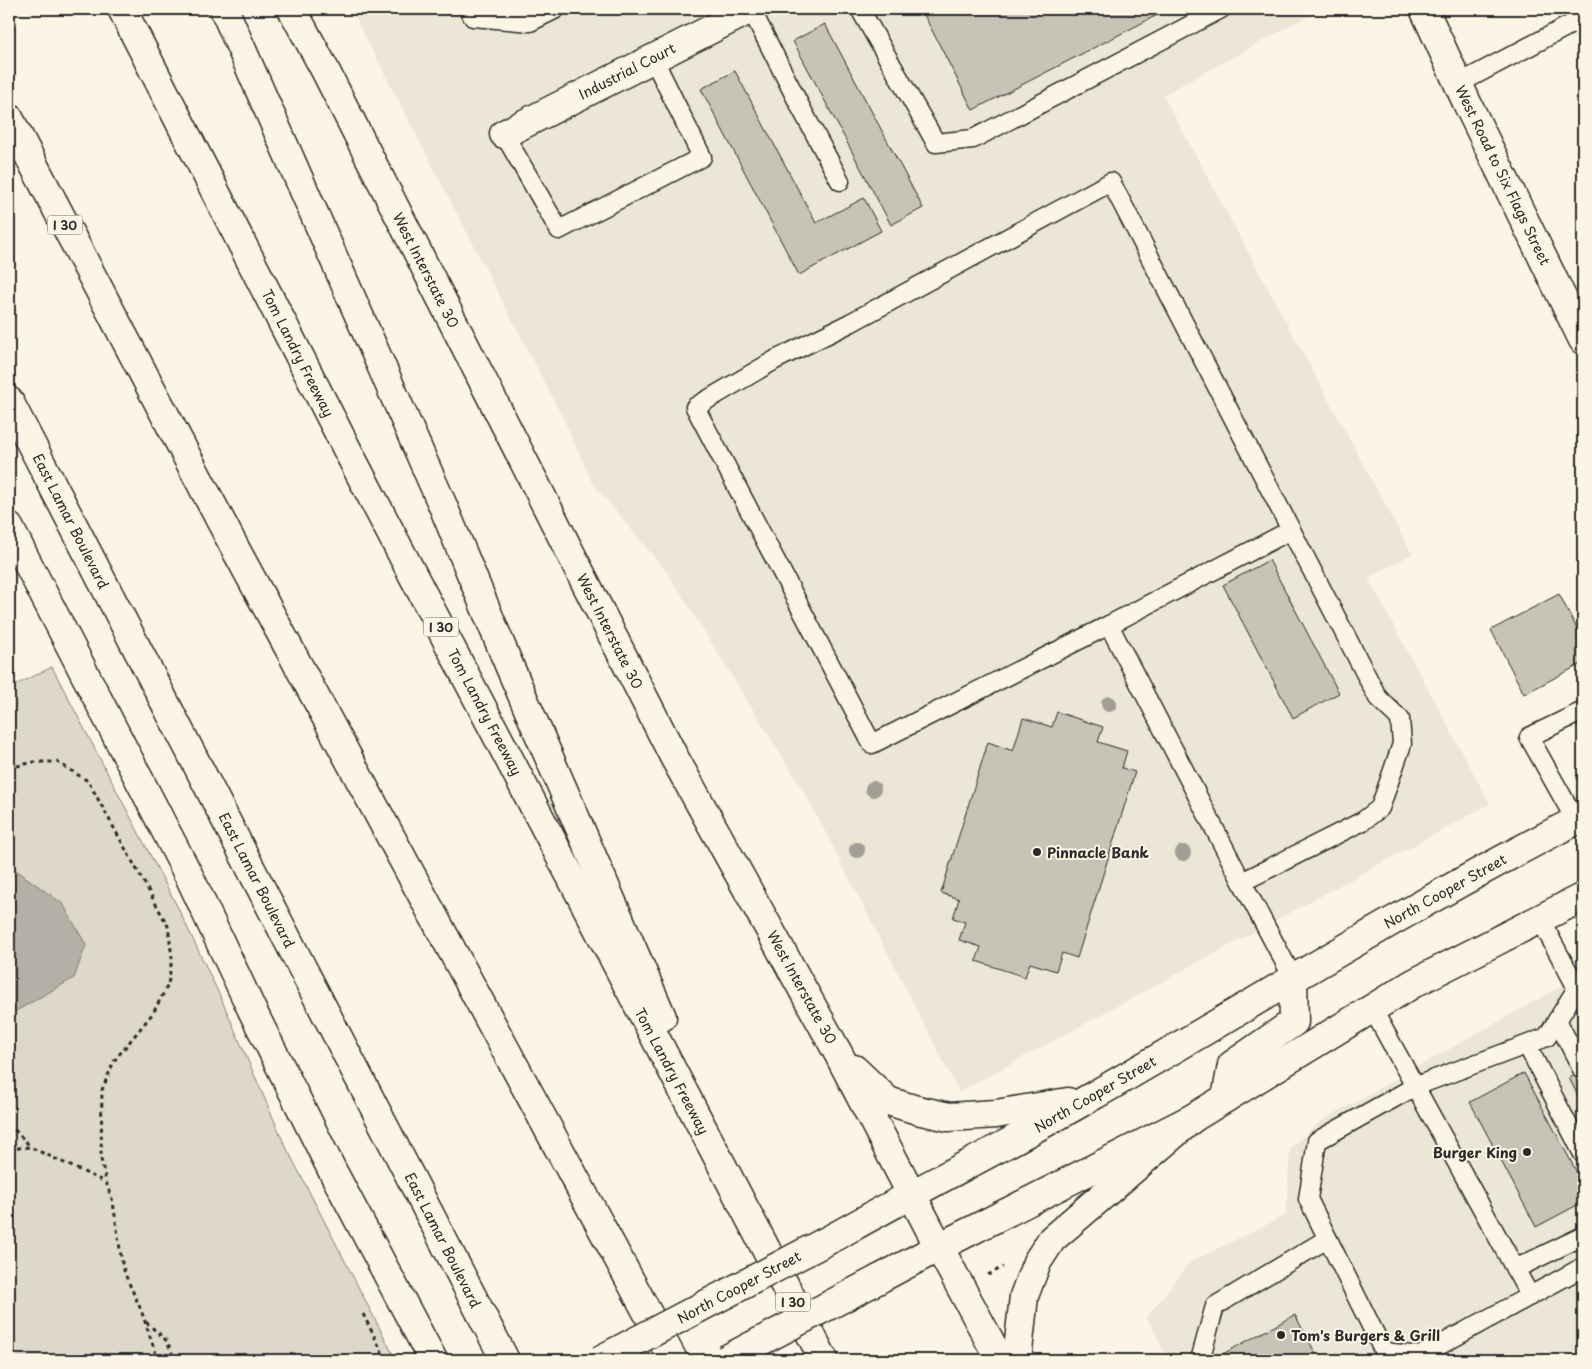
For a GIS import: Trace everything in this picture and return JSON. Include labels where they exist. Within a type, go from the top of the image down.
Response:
[{"type":"main road","name":"Tom Landry Freeway","points":[[122,9],[352,457],[762,1245],[824,1360]]},
{"type":"main road","points":[[224,9],[424,462],[509,664],[762,1245]]},
{"type":"main road","name":"West Interstate 30","points":[[292,9],[338,94],[673,756],[838,1053],[1000,1360]]},
{"type":"main road","name":"Industrial Court","points":[[504,134],[751,9]]},
{"type":"main road","name":"West Road to Six Flags Street","points":[[1424,9],[1458,84],[1583,340]]},
{"type":"main road","name":"I 30","points":[[9,118],[236,550],[673,1360]]},
{"type":"main road","points":[[9,159],[121,333]]},
{"type":"main road","name":"East Lamar Boulevard","points":[[9,401],[505,1360]]},
{"type":"main road","points":[[9,527],[190,878],[252,1010],[331,1168],[433,1360]]},
{"type":"main road","name":"North Cooper Street","points":[[600,1360],[838,1235],[911,1193],[984,1156],[1089,1098],[1389,922],[1580,819]]},
{"type":"main road","points":[[725,1360],[939,1247],[1194,1118],[1414,983],[1583,897]]},
{"type":"main road","points":[[1226,1098],[1232,1064],[1294,1022],[1293,978]]},
{"type":"main road","points":[[838,1053],[888,1101],[949,1117],[996,1114],[1089,1098]]},
{"type":"main road","points":[[1017,1360],[1024,1296],[1036,1262],[1052,1239],[1194,1118]]},
{"type":"lane","points":[[468,9],[473,17],[530,22],[556,9]]},
{"type":"lane","points":[[751,9],[840,180]]},
{"type":"lane","points":[[860,9],[936,143],[973,139],[1221,9]]},
{"type":"lane","points":[[1458,84],[1577,16]]},
{"type":"lane","points":[[504,134],[559,230],[567,226],[702,157],[653,58]]},
{"type":"lane","points":[[1242,882],[1363,821],[1380,808],[1402,744],[1400,719],[1378,698],[1111,182],[850,324],[775,360],[695,407],[872,744],[1109,625],[1291,530]]},
{"type":"lane","points":[[1109,625],[1293,978]]},
{"type":"lane","points":[[1580,819],[1529,737],[1583,710]]},
{"type":"lane","points":[[1540,919],[1581,989],[1557,1020],[1547,1037],[1416,1086],[1318,1142],[1308,1199],[1384,1352],[1416,1358],[1583,1267]]},
{"type":"lane","points":[[1372,1008],[1530,1296]]},
{"type":"lane","points":[[1557,1020],[1583,1071]]},
{"type":"lane","points":[[1527,1045],[1583,1154]]},
{"type":"lane","points":[[1515,1269],[1583,1236]]},
{"type":"lane","points":[[1200,1360],[1215,1306],[1327,1239]]},
{"type":"path","points":[[9,768],[34,762],[58,762],[88,781],[168,926],[172,958],[168,985],[153,1013],[114,1061],[102,1090],[101,1158],[113,1202],[125,1274],[158,1360]]},
{"type":"path","points":[[9,1124],[30,1146],[106,1182]]},
{"type":"path","points":[[9,1149],[30,1146]]},
{"type":"path","points":[[363,1314],[386,1360]]},
{"type":"path","points":[[144,1320],[167,1341],[175,1360]]},
{"type":"shaded area","points":[[351,9],[1321,9],[1163,95],[1412,554],[1368,578],[1490,804],[959,1092],[806,795],[669,575],[592,482],[564,420]]},
{"type":"shaded area","points":[[52,667],[178,908],[220,996],[284,1143],[396,1360],[9,1360],[9,688]]},
{"type":"shaded area","points":[[9,865],[63,904],[86,945],[74,978],[9,1015]]},
{"type":"shaded area","points":[[1583,974],[1583,1360],[1168,1360],[1147,1317],[1190,1262],[1286,1215],[1290,1148],[1321,1121]]},
{"type":"building","points":[[921,9],[1169,9],[973,110]]},
{"type":"building","points":[[825,24],[923,208],[891,225],[793,41]]},
{"type":"building","points":[[735,71],[816,223],[864,198],[881,231],[799,275],[701,89]]},
{"type":"building","points":[[1269,560],[1339,693],[1293,718],[1223,585]]},
{"type":"building","points":[[1559,594],[1583,640],[1583,663],[1524,694],[1491,630]]},
{"type":"building","points":[[1057,712],[1103,727],[1098,742],[1127,751],[1122,768],[1135,772],[1077,958],[1062,953],[1056,971],[1030,963],[1025,977],[976,961],[981,947],[959,940],[965,922],[953,918],[959,899],[941,893],[988,742],[1013,751],[1023,718],[1052,727]]},
{"type":"building","points":[[1583,1071],[1583,1106],[1569,1078]]},
{"type":"building","points":[[1524,1073],[1583,1184],[1583,1202],[1536,1227],[1470,1102]]},
{"type":"building","name":"Tom's Burgers & Grill","points":[[1295,1315],[1319,1360],[1221,1360],[1219,1356]]},
{"type":"place","name":"Pinnacle Bank","points":[[1037,852]]},
{"type":"place","name":"Burger King","points":[[1527,1152]]},
{"type":"place","name":"Tom's Burgers & Grill","points":[[1281,1335]]}]
